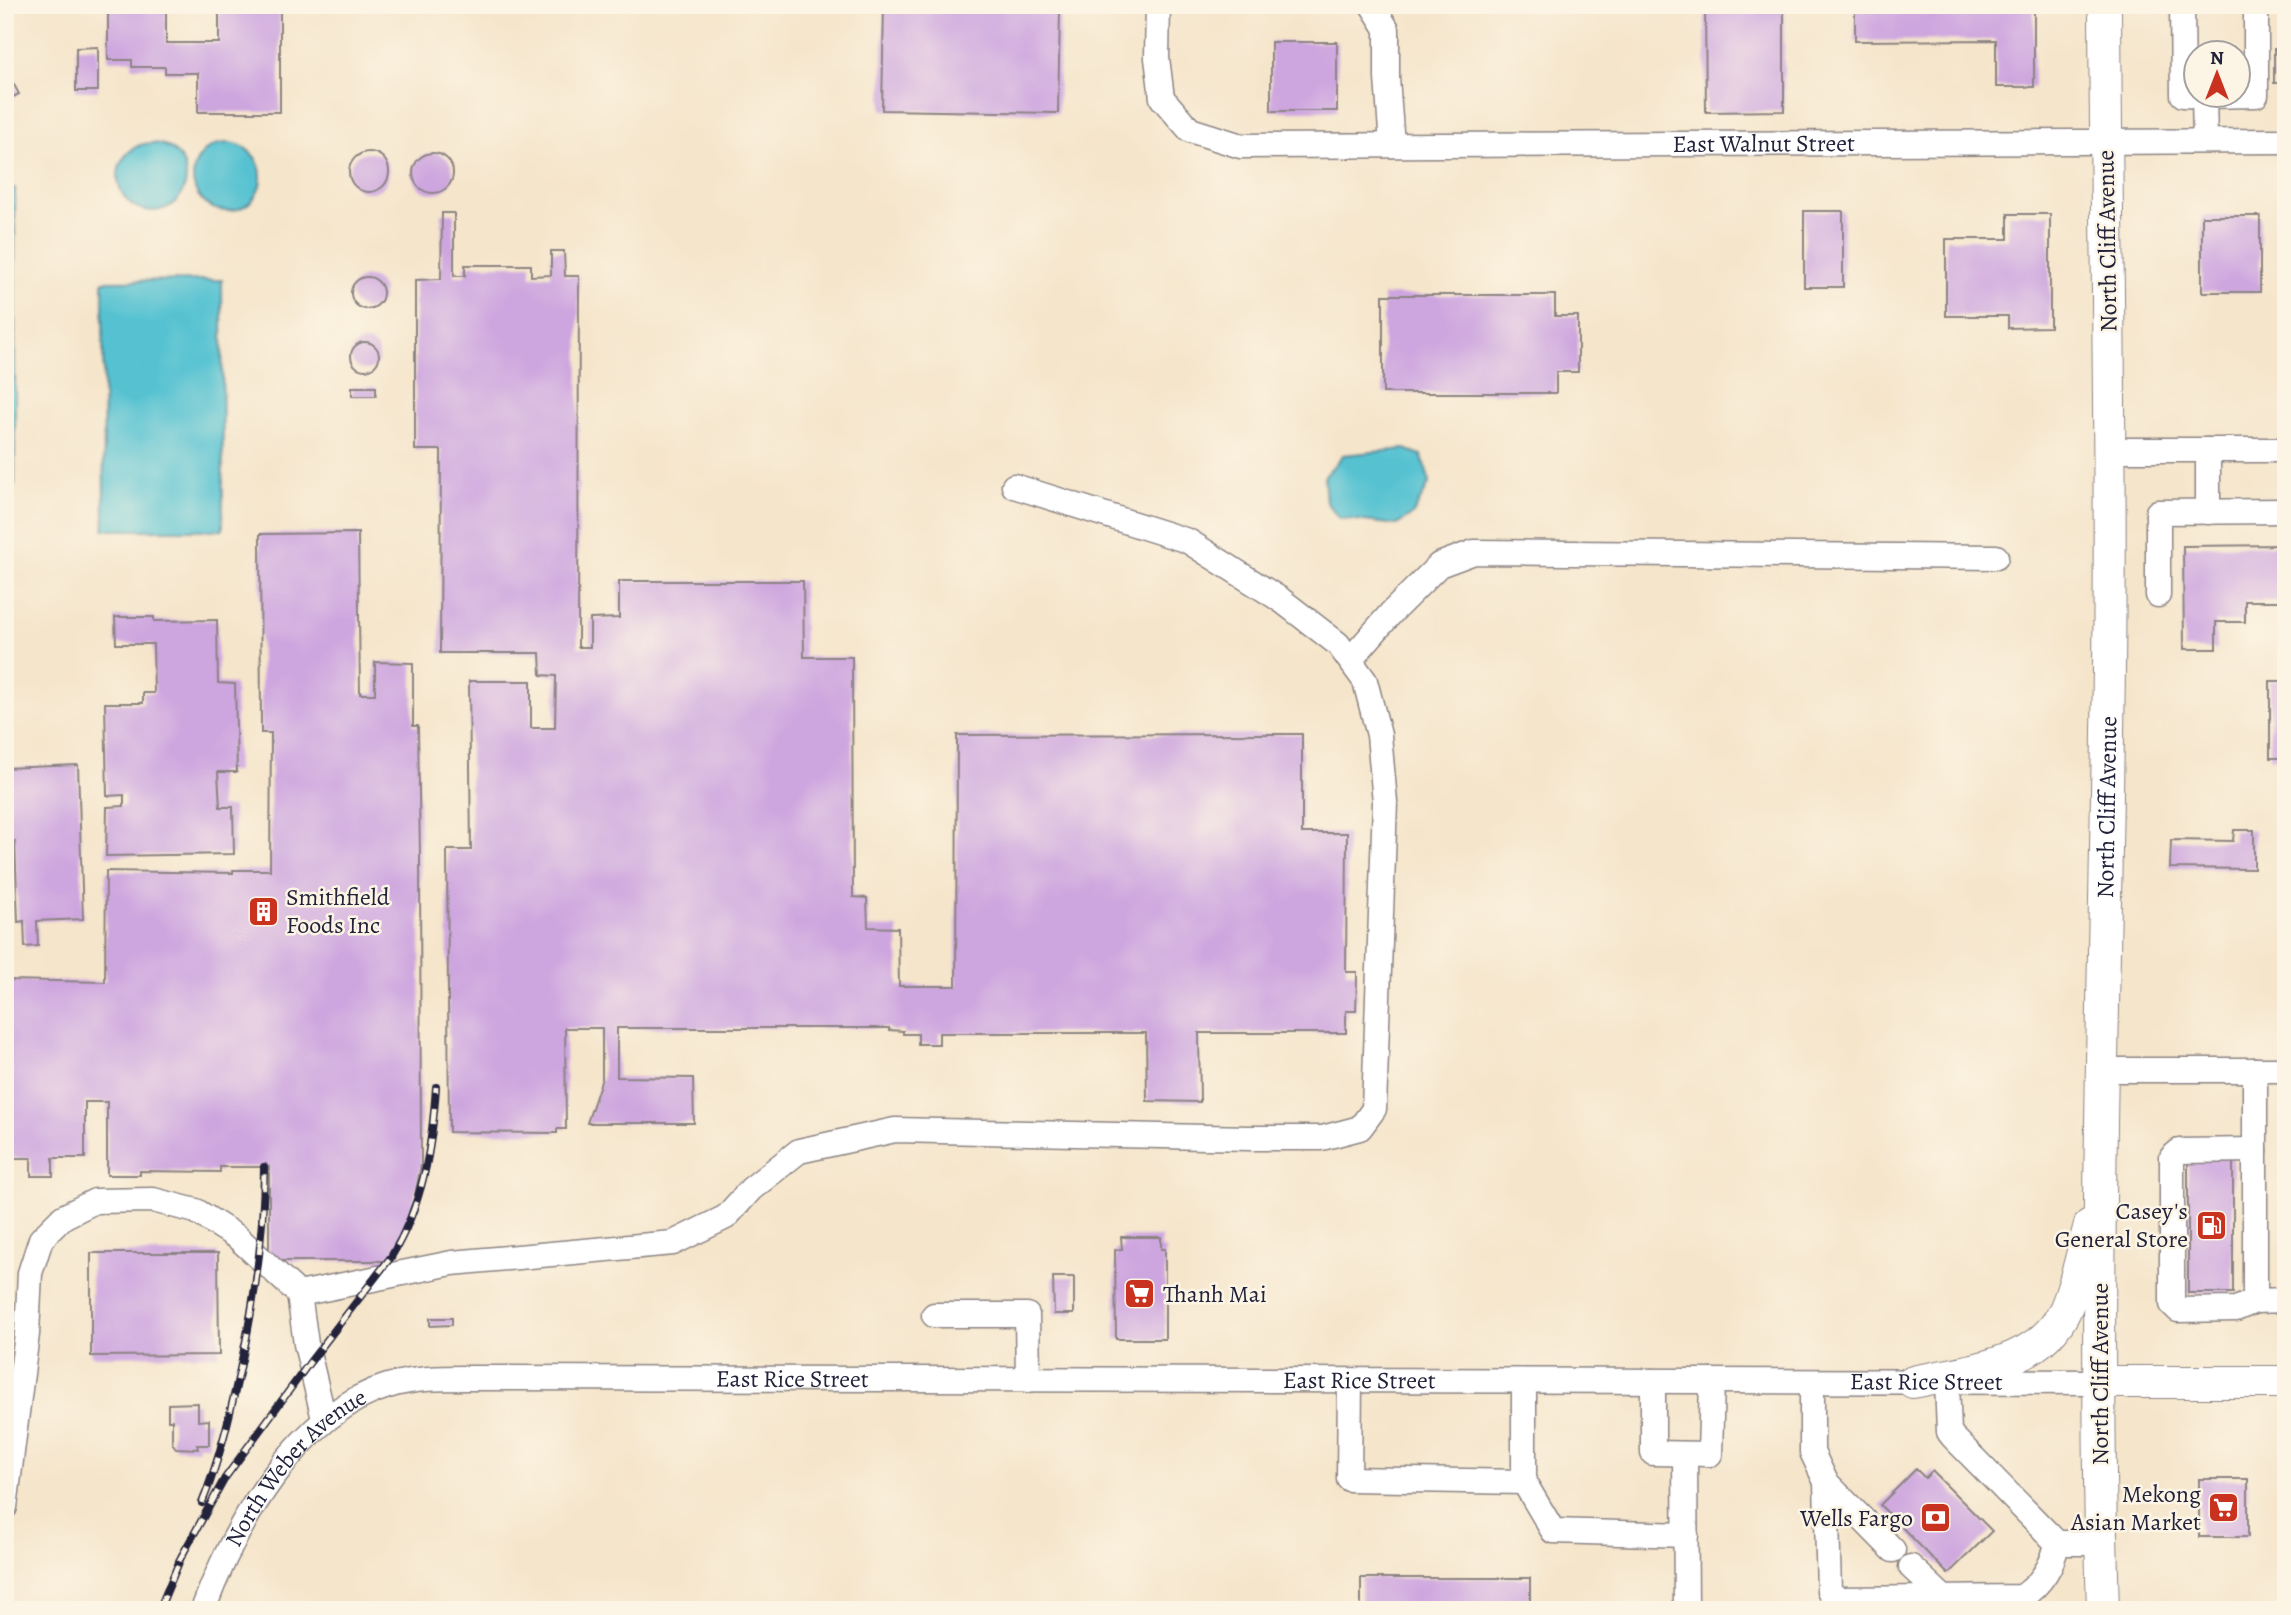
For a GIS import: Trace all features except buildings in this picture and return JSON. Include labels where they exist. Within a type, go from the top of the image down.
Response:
[{"type":"main road","name":"North Cliff Avenue","points":[[2103,1610],[2099,1382],[2100,1190],[2109,662],[2105,5]]},
{"type":"main road","points":[[1913,1382],[2011,1358],[2040,1343],[2055,1327],[2066,1308],[2100,1190]]},
{"type":"main road","name":"East Rice Street","points":[[2099,1382],[2286,1382]]},
{"type":"street","name":"East Walnut Street","points":[[1158,5],[1157,58],[1162,98],[1190,130],[1241,146],[2286,141]]},
{"type":"street","points":[[1372,5],[1387,30],[1392,145]]},
{"type":"street","points":[[2182,5],[2182,38]]},
{"type":"street","points":[[2252,95],[2256,95],[2256,5]]},
{"type":"street","points":[[2204,108],[2205,141]]},
{"type":"street","points":[[2109,450],[2286,450]]},
{"type":"street","points":[[2208,450],[2208,512]]},
{"type":"street","points":[[299,1294],[452,1263],[673,1243],[726,1217],[751,1188],[799,1152],[895,1130],[1322,1138],[1360,1128],[1374,1109],[1385,802],[1379,735],[1365,681],[1338,644],[1281,600],[1188,541],[1014,486]]},
{"type":"street","points":[[2158,595],[2158,512],[2286,511]]},
{"type":"street","points":[[1350,660],[1392,612],[1439,565],[1474,552],[1996,556]]},
{"type":"street","points":[[2101,1070],[2286,1070]]},
{"type":"street","points":[[2255,1070],[2255,1301]]},
{"type":"street","points":[[2255,1150],[2179,1151],[2172,1157],[2172,1304],[2178,1310],[2236,1309],[2255,1301],[2286,1300]]},
{"type":"street","points":[[5,1507],[9,1442],[27,1334],[30,1273],[41,1239],[63,1217],[95,1200],[153,1200],[196,1211],[237,1237],[299,1294],[306,1344],[324,1419]]},
{"type":"street","points":[[934,1315],[1027,1315],[1028,1380]]},
{"type":"street","name":"East Rice Street","points":[[435,1378],[2099,1382]]},
{"type":"street","name":"North Weber Avenue","points":[[203,1610],[230,1545],[253,1504],[280,1467],[324,1419],[362,1396],[386,1386],[435,1378]]},
{"type":"street","points":[[1350,1381],[1349,1479],[1524,1482]]},
{"type":"street","points":[[1524,1381],[1524,1482],[1553,1531],[1686,1535]]},
{"type":"street","points":[[1653,1381],[1653,1453],[1685,1454],[1710,1454],[1712,1381]]},
{"type":"street","points":[[1812,1382],[1812,1452],[1826,1482],[1893,1550]]},
{"type":"street","points":[[1947,1382],[1949,1432],[2057,1543],[2101,1543]]},
{"type":"street","points":[[1685,1454],[1686,1610]]},
{"type":"street","points":[[1826,1482],[1829,1591],[1832,1596],[1841,1599],[2022,1597],[2050,1568],[2057,1543]]},
{"type":"street","points":[[1911,1567],[1945,1599]]},
{"type":"water","points":[[159,143],[180,158],[186,170],[184,190],[176,201],[159,211],[145,211],[128,201],[120,190],[118,170],[128,153],[139,145]]},
{"type":"water","points":[[220,143],[234,143],[246,148],[256,158],[261,177],[256,196],[246,206],[234,211],[220,211],[208,206],[198,196],[193,184],[193,170],[198,158],[208,148]]},
{"type":"water","points":[[5,188],[15,188],[15,335],[5,335]]},
{"type":"water","points":[[222,280],[223,530],[104,530],[103,281]]},
{"type":"water","points":[[5,338],[15,338],[15,484],[5,484]]},
{"type":"water","points":[[1405,449],[1421,455],[1430,482],[1413,514],[1397,525],[1339,518],[1326,502],[1324,477],[1343,455]]},
{"type":"railway","points":[[179,1561],[225,1478],[391,1257],[402,1237],[424,1175],[432,1132],[436,1087]]},
{"type":"railway","points":[[202,1503],[224,1436],[250,1318],[258,1268],[264,1167]]},
{"type":"railway","points":[[159,1610],[182,1555]]},
{"type":"place","name":"Smithfield Foods Inc","points":[[263,911]]},
{"type":"place","name":"Casey's General Store","points":[[2211,1225]]},
{"type":"place","name":"Thanh Mai","points":[[1140,1294]]},
{"type":"place","name":"Mekong Asian Market","points":[[2224,1508]]},
{"type":"place","name":"Wells Fargo","points":[[1936,1518]]}]
